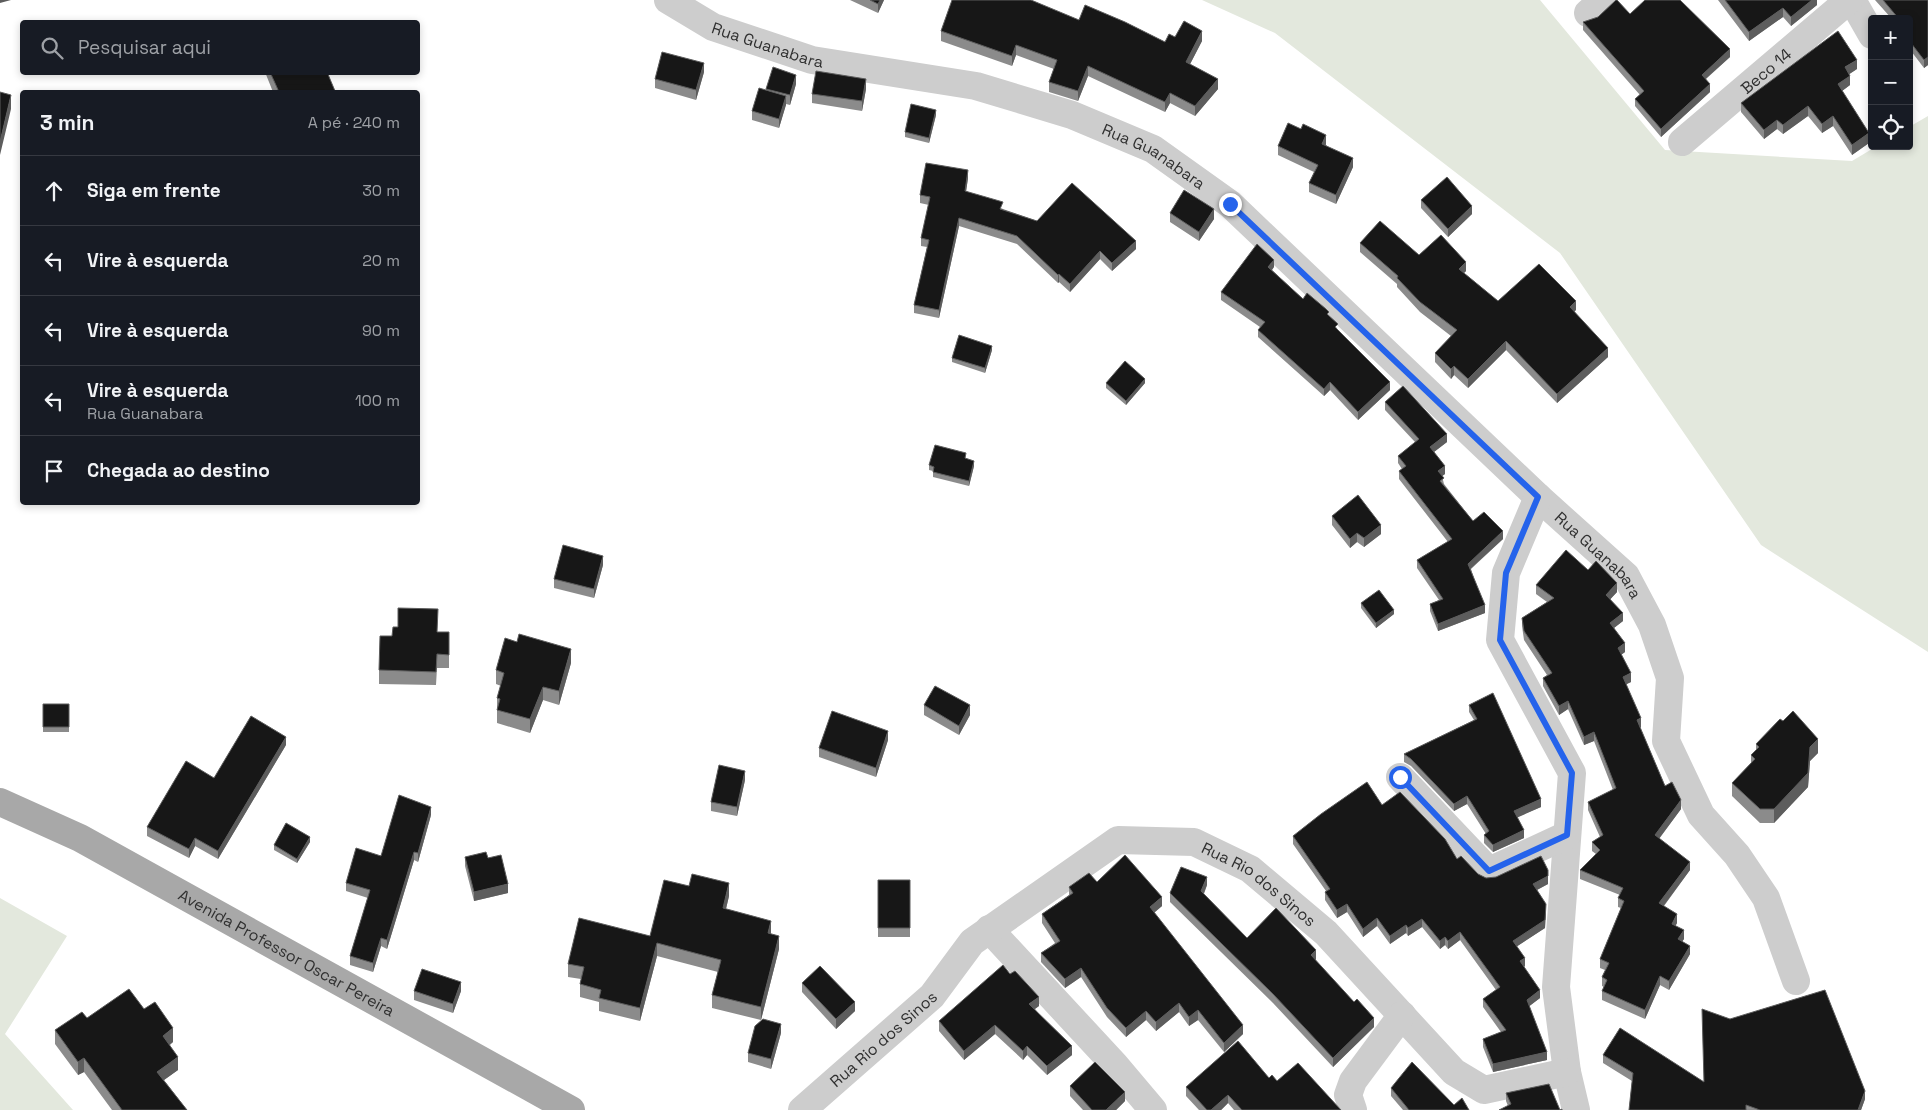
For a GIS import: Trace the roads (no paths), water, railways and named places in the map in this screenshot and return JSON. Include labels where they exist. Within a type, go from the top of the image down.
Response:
[{"type":"main road","name":"Avenida Professor Oscar Pereira","points":[[0,802],[80,838],[571,1110]]},
{"type":"street","name":"Rua Guanabara","points":[[668,0],[713,27],[812,60],[976,86],[1072,115],[1153,149],[1230,204],[1538,497],[1626,576],[1652,624],[1670,678],[1666,741],[1702,814],[1737,855],[1766,898],[1796,981]]},
{"type":"street","points":[[1850,0],[1868,29]]},
{"type":"street","name":"Beco 14","points":[[1682,142],[1850,0]]},
{"type":"street","points":[[1538,497],[1506,573],[1500,640],[1572,773],[1556,987],[1567,1072],[1576,1110]]},
{"type":"street","points":[[1400,777],[1489,871],[1567,835]]},
{"type":"street","name":"Rua Rio dos Sinos","points":[[802,1110],[932,996],[972,942],[1118,840],[1194,842],[1250,869],[1326,933],[1454,1072],[1484,1090],[1567,1072]]},
{"type":"street","points":[[989,929],[1115,1065],[1153,1110]]},
{"type":"street","points":[[1352,1110],[1348,1095],[1353,1081],[1402,1015]]}]
